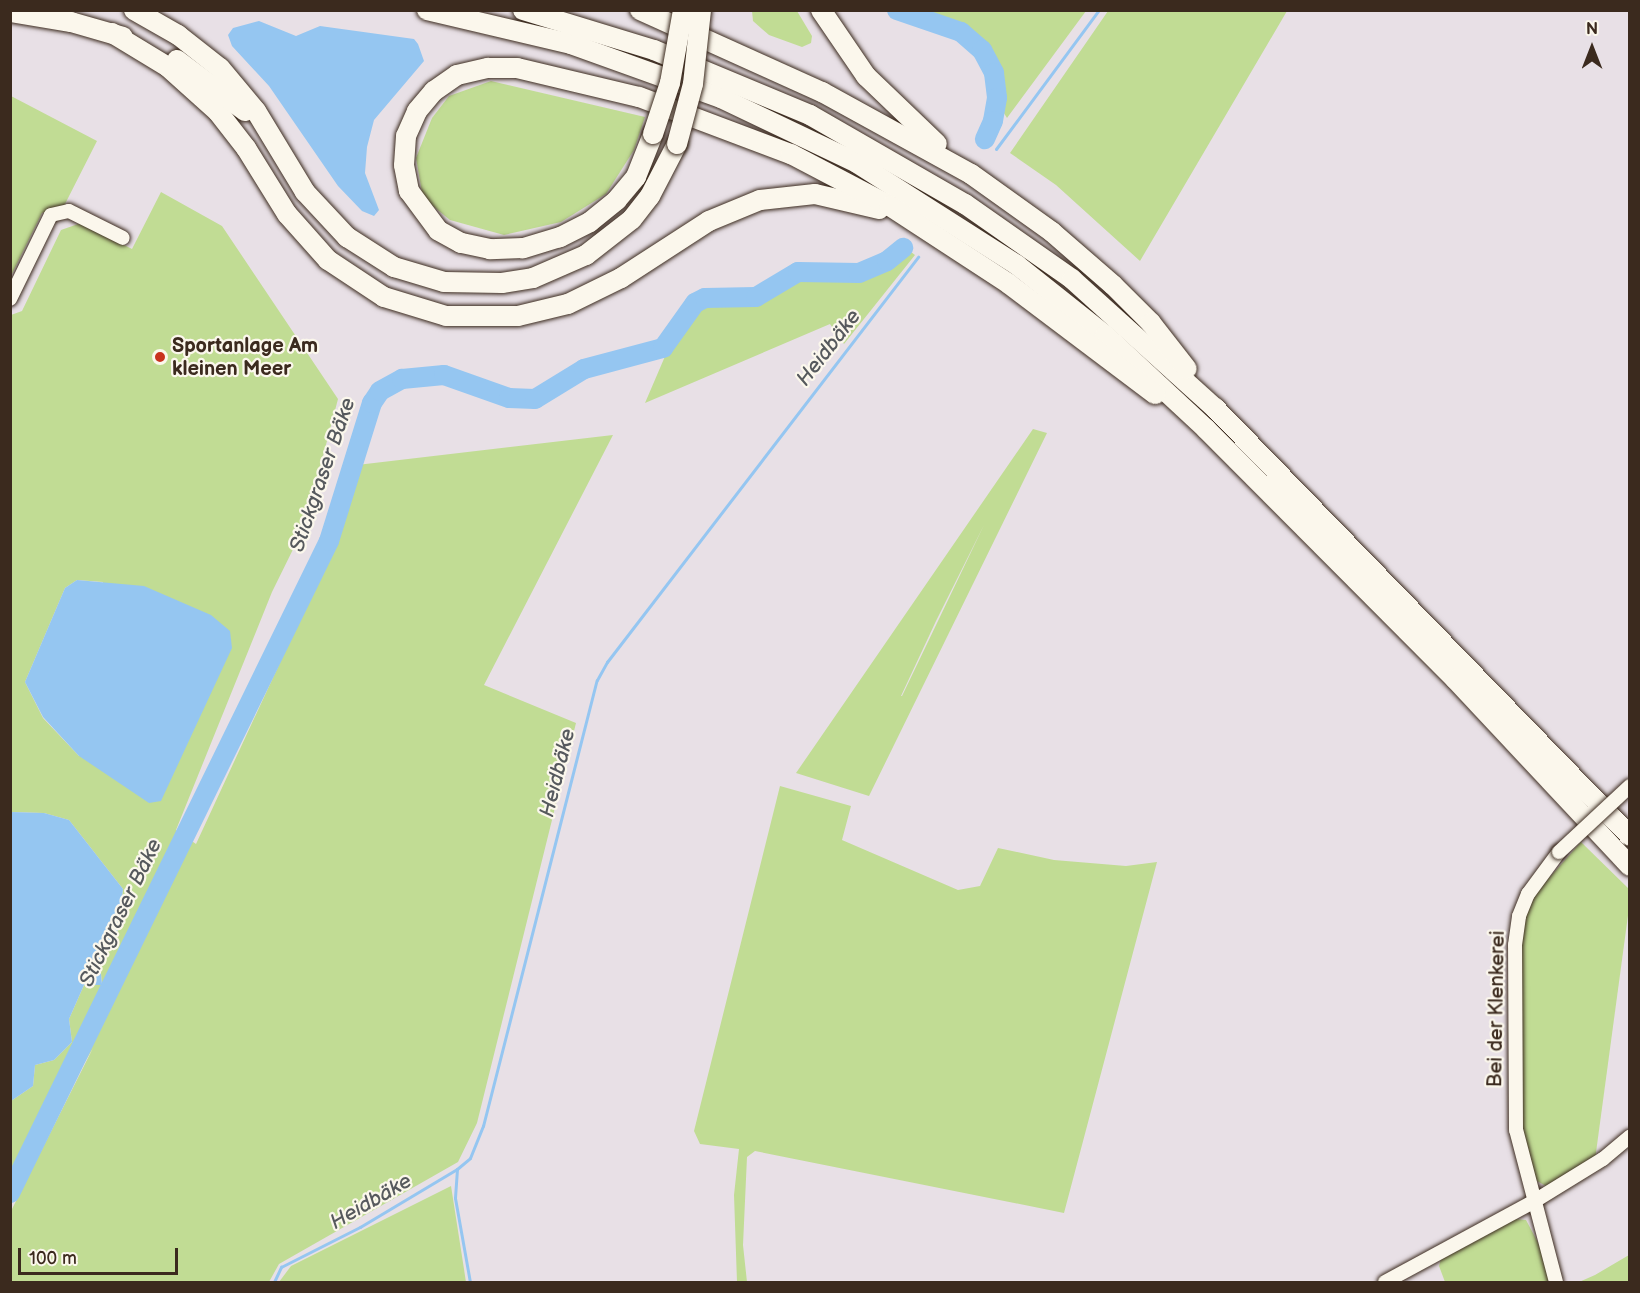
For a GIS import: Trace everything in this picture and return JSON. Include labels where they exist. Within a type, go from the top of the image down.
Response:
[{"type":"highway","points":[[134,10],[200,50],[241,92],[266,127],[305,192],[347,237],[394,267],[444,282],[470,285],[533,278],[586,255],[632,219],[650,196],[678,144],[693,84],[702,10]]},
{"type":"highway","points":[[427,10],[493,23],[648,70],[721,98],[857,164],[1017,265],[1105,335],[1206,429],[1439,663],[1629,866]]},
{"type":"highway","points":[[523,10],[576,24],[727,78],[810,115],[902,165],[1072,279],[1215,408],[1629,836]]},
{"type":"highway","points":[[640,10],[822,92],[970,174],[1052,232],[1132,302],[1166,340],[1215,408]]},
{"type":"highway","points":[[683,10],[670,83],[653,134],[636,177],[617,200],[590,222],[560,237],[522,248],[490,249],[461,243],[438,230],[409,191],[404,165],[406,136],[417,111],[434,91],[457,75],[488,68],[517,68],[639,97],[714,122],[819,167],[920,224],[1206,429]]},
{"type":"highway","points":[[821,10],[866,76],[970,174]]},
{"type":"highway","points":[[10,12],[42,16],[111,33],[175,58],[266,127]]},
{"type":"highway","points":[[111,33],[155,57],[218,112],[246,148],[287,214],[328,260],[384,297],[432,312],[487,318],[552,310],[605,288],[709,221],[774,197],[815,194],[848,199],[920,224]]},
{"type":"street","points":[[10,299],[51,215],[69,211],[123,238]]},
{"type":"street","name":"Bei der Klenkerei","points":[[1556,1282],[1533,1202],[1516,1130],[1515,945],[1519,915],[1527,894],[1558,852],[1629,786]]},
{"type":"street","points":[[1385,1282],[1533,1202],[1603,1159],[1629,1136]]},
{"type":"green space","points":[[752,11],[797,11],[812,36],[811,43],[802,47],[769,35],[753,21]]},
{"type":"green space","points":[[908,11],[1086,11],[1007,118],[1002,110],[996,57],[979,36]]},
{"type":"green space","points":[[1108,11],[1287,11],[1140,261],[1056,185],[1010,153]]},
{"type":"green space","points":[[491,81],[645,117],[634,150],[606,194],[561,222],[504,235],[450,220],[423,198],[416,158],[432,118],[449,96]]},
{"type":"green space","points":[[11,96],[97,141],[64,206],[42,213],[11,276]]},
{"type":"green space","points":[[161,192],[222,226],[338,399],[305,525],[272,592],[176,830],[196,844],[339,535],[357,465],[613,435],[484,685],[576,723],[477,1123],[458,1162],[279,1264],[269,1282],[11,1282],[11,1211],[93,1048],[11,1187],[11,1101],[33,1086],[35,1065],[54,1060],[72,1042],[69,1019],[84,985],[102,984],[100,963],[117,934],[123,889],[69,820],[44,813],[11,812],[11,315],[22,311],[61,230],[81,223],[132,249]],"holes":[[[77,580],[103,582],[79,756],[43,718],[25,682],[65,588]]]},
{"type":"green space","points":[[907,249],[915,255],[844,344],[830,324],[645,403],[669,347],[700,306],[767,297],[800,279],[846,282],[863,278]]},
{"type":"green space","points":[[1033,429],[1047,433],[869,796],[796,773]],"holes":[[[984,525],[902,696],[936,621]]]},
{"type":"green space","points":[[780,786],[851,806],[842,840],[958,890],[980,886],[998,848],[1054,860],[1126,866],[1157,862],[1064,1213],[755,1151],[747,1157],[743,1245],[747,1282],[737,1282],[734,1195],[739,1149],[700,1144],[694,1131]]},
{"type":"green space","points":[[1581,842],[1630,890],[1629,908],[1595,1160],[1546,1186],[1535,1180],[1521,1137],[1519,955],[1523,925],[1532,897]]},
{"type":"green space","points":[[451,1186],[466,1282],[279,1282],[291,1266]]},
{"type":"green space","points":[[1515,1219],[1526,1220],[1542,1250],[1552,1282],[1445,1282],[1439,1266],[1441,1259]]},
{"type":"green space","points":[[1629,1255],[1629,1282],[1579,1282],[1595,1275]]},
{"type":"water","points":[[259,21],[296,36],[320,26],[414,39],[418,44],[424,61],[374,120],[367,147],[365,173],[379,210],[374,216],[362,211],[338,186],[269,86],[232,46],[228,35],[233,28]]},
{"type":"water","points":[[77,580],[144,586],[211,615],[230,631],[232,648],[161,801],[149,803],[79,756],[43,717],[25,682],[65,588]]},
{"type":"water","points":[[11,812],[44,813],[69,820],[123,889],[117,934],[100,963],[102,985],[84,985],[69,1019],[72,1042],[54,1060],[35,1065],[33,1086],[11,1101]]},
{"type":"waterway","name":"Stickgraser Bäke","points":[[897,10],[961,32],[982,50],[994,73],[997,98],[993,121],[985,139]]},
{"type":"waterway","name":"Heidbäke","points":[[996,149],[1099,10]]},
{"type":"waterway","name":"Stickgraser Bäke","points":[[10,1193],[329,541],[372,403],[380,391],[402,379],[444,375],[509,398],[535,399],[584,369],[663,348],[695,303],[705,298],[756,297],[798,272],[859,273],[887,261],[903,248]]},
{"type":"waterway","name":"Heidbäke","points":[[274,1282],[281,1267],[360,1227],[457,1169],[470,1158],[483,1126],[597,680],[607,662],[918,257]]},
{"type":"waterway","points":[[457,1169],[455,1198],[470,1282]]},
{"type":"place","name":"Sportanlage Am kleinen Meer","points":[[160,357]]}]
